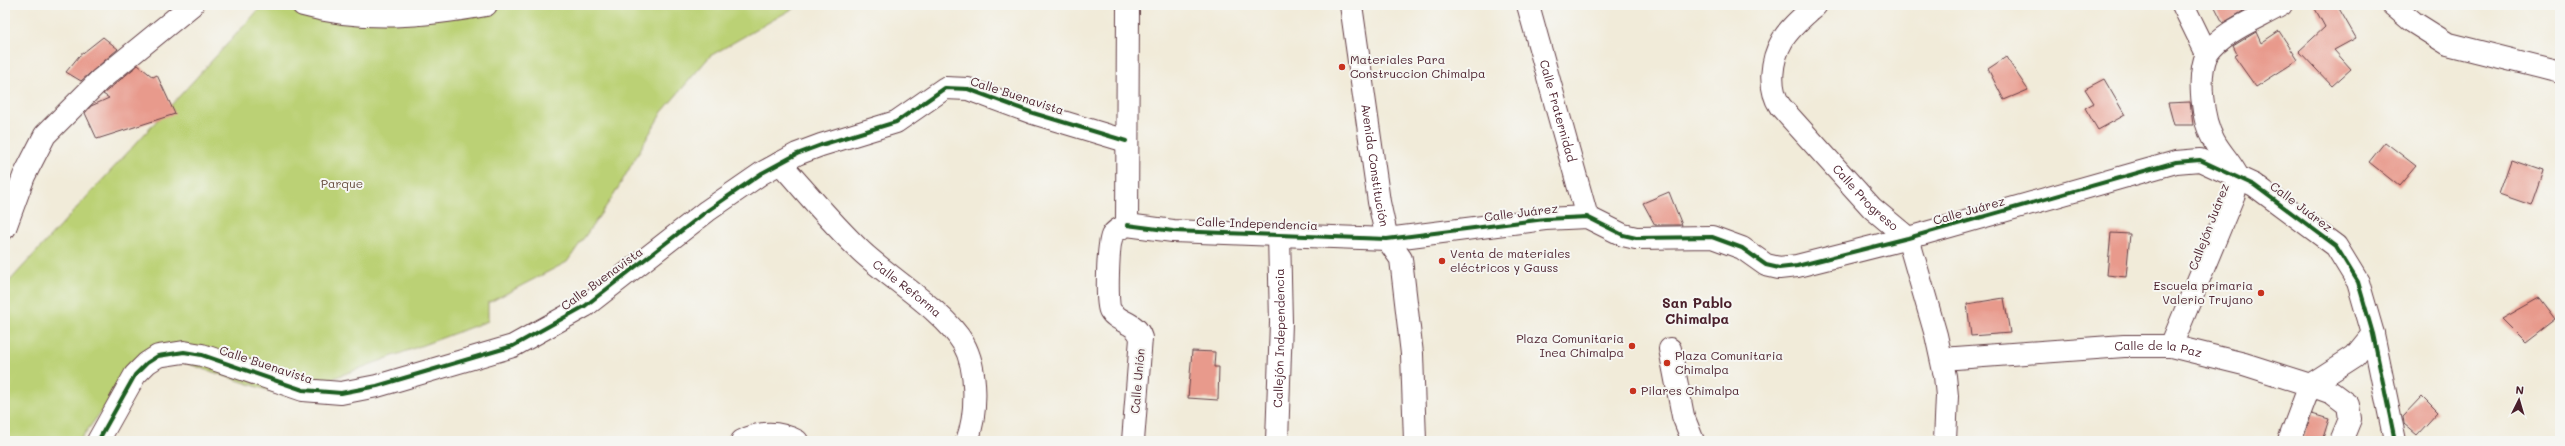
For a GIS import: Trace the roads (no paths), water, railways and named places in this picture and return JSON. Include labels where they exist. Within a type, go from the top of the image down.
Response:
[{"type":"street","points":[[5,228],[24,176],[45,135],[100,80],[192,5]]},
{"type":"street","points":[[303,5],[329,11],[393,16],[438,14],[486,5]]},
{"type":"street","points":[[1127,225],[1126,141],[1128,5]]},
{"type":"street","name":"Avenida Constitución","points":[[1351,5],[1379,202],[1387,239],[1401,259],[1412,354],[1414,441]]},
{"type":"street","name":"Calle Fraternidad","points":[[1528,5],[1587,217]]},
{"type":"street","name":"Calle Progreso","points":[[1816,5],[1782,39],[1778,48],[1772,81],[1776,100],[1872,208],[1908,238],[1942,359],[1947,396],[1945,441]]},
{"type":"street","points":[[2183,5],[2207,54],[2218,42],[2281,5]]},
{"type":"street","points":[[2393,5],[2413,22],[2448,44],[2560,72]]},
{"type":"street","name":"Callejón Juárez","points":[[2171,346],[2234,194],[2238,177],[2210,131],[2201,89],[2202,64],[2207,54]]},
{"type":"street","name":"Calle Buenavista","points":[[98,441],[135,375],[147,363],[158,356],[184,352],[202,355],[303,390],[341,393],[378,386],[513,346],[585,306],[741,186],[780,163],[822,145],[896,122],[945,88],[953,86],[1126,141]]},
{"type":"street","name":"Calle Juárez","points":[[1387,239],[1545,219],[1587,217],[1623,235],[1636,238],[1705,237],[1726,241],[1742,248],[1766,265],[1779,268],[1797,266],[1908,238],[2184,161],[2200,160],[2254,185],[2336,246],[2358,282],[2373,334],[2395,441]]},
{"type":"street","name":"Calle Reforma","points":[[780,163],[862,252],[941,317],[964,344],[972,372],[973,388],[972,427],[968,441]]},
{"type":"street","name":"Calle Independencia","points":[[1127,225],[1173,231],[1387,239]]},
{"type":"street","name":"Calle Unión","points":[[1127,225],[1118,229],[1110,242],[1108,302],[1112,313],[1136,327],[1141,338],[1133,441]]},
{"type":"street","name":"Callejón Independencia","points":[[1277,441],[1281,322],[1279,234]]},
{"type":"street","points":[[2289,441],[2310,385],[2355,356],[2373,334]]},
{"type":"street","name":"Calle de la Paz","points":[[1942,359],[2124,346],[2171,346],[2256,367],[2332,393],[2348,405],[2350,419],[2341,441]]},
{"type":"street","points":[[1670,349],[1683,416],[1693,441]]},
{"type":"street","points":[[742,441],[752,436],[770,433],[786,435],[797,441]]},
{"type":"place","name":"Materiales Para Construccion Chimalpa","points":[[1342,67]]},
{"type":"place","name":"Venta de materiales eléctricos y Gauss","points":[[1442,261]]},
{"type":"place","name":"Escuela primaria Valerio Trujano","points":[[2261,293]]},
{"type":"place","name":"Plaza Comunitaria Inea Chimalpa","points":[[1632,346]]},
{"type":"place","name":"Plaza Comunitaria Chimalpa","points":[[1667,363]]},
{"type":"place","name":"Pilares Chimalpa","points":[[1633,391]]},
{"type":"district","name":"San Pablo Chimalpa","points":[[1697,312]]},
{"type":"park label","name":"Parque","points":[[342,184]]}]
